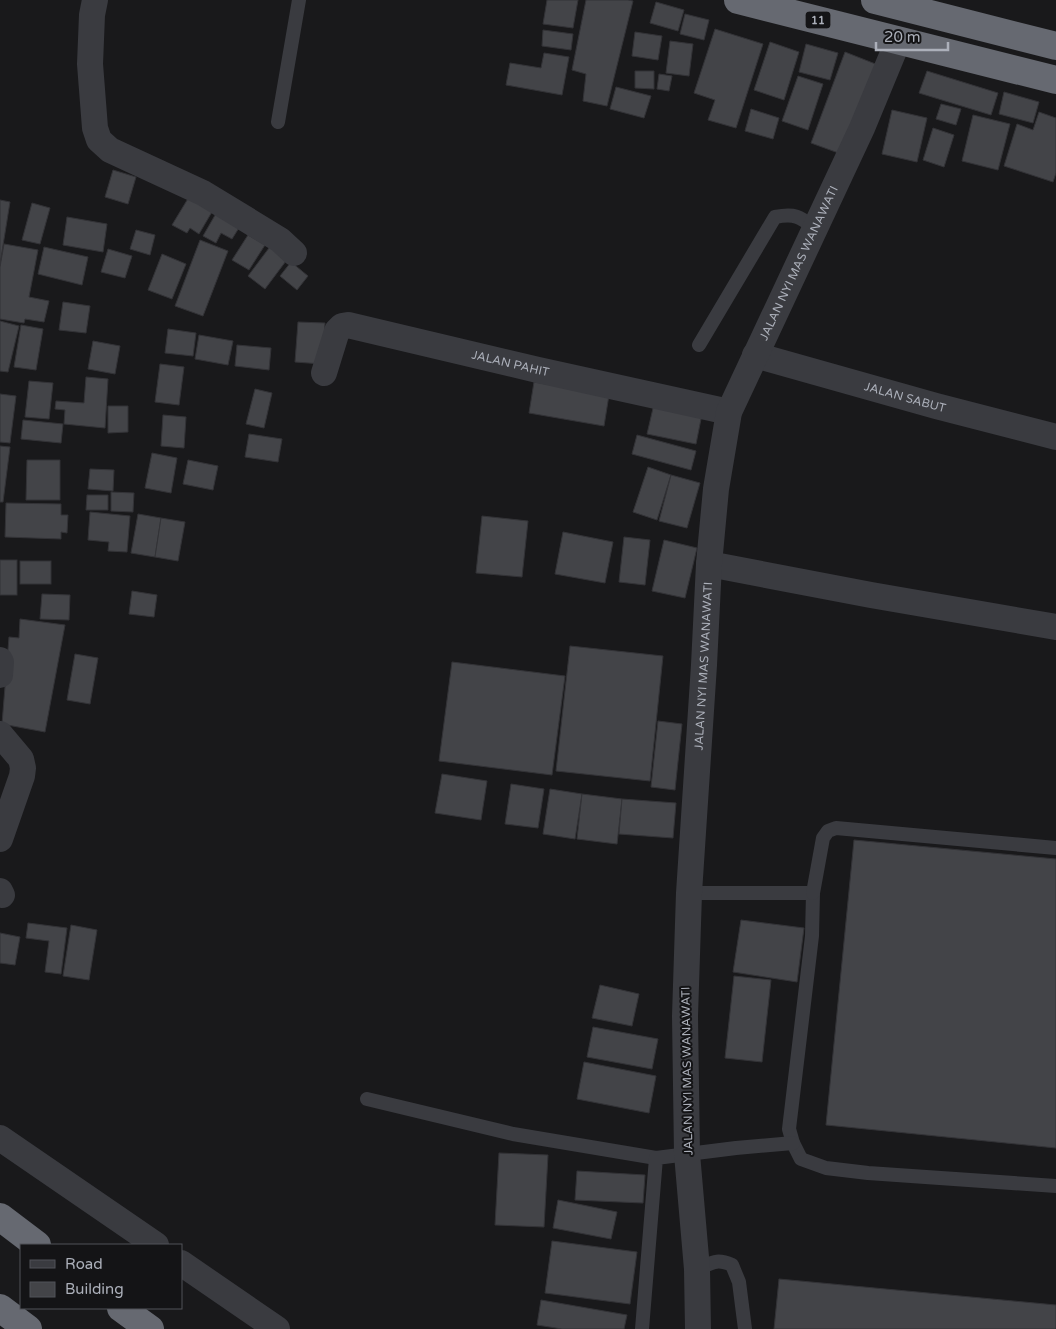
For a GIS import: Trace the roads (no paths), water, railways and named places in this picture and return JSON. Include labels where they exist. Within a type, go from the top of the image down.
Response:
[{"type":"highway","name":"11","points":[[738,0],[1056,80]]},
{"type":"highway","points":[[875,0],[912,4],[1056,46]]},
{"type":"highway","points":[[0,1218],[36,1244]]},
{"type":"highway","points":[[0,1308],[28,1329]]},
{"type":"highway","points":[[122,1309],[150,1329]]},
{"type":"street","points":[[95,0],[92,15],[90,64],[95,128],[99,140],[110,150],[203,193],[280,240],[294,253]]},
{"type":"street","name":"JALAN NYI MAS WANAWATI","points":[[698,1329],[697,1268],[687,1154],[685,1016],[689,893],[709,564],[716,489],[729,412],[816,229],[862,128],[898,41]]},
{"type":"street","name":"JALAN PAHIT","points":[[324,373],[336,330],[348,325],[538,370],[729,412]]},
{"type":"street","name":"JALAN SABUT","points":[[755,355],[936,406],[1056,437]]},
{"type":"street","points":[[709,564],[880,597],[1056,627]]},
{"type":"street","points":[[0,660],[0,675]]},
{"type":"street","points":[[0,734],[21,759],[23,768],[22,776],[0,839]]},
{"type":"street","points":[[0,1138],[155,1244]]},
{"type":"street","points":[[182,1264],[277,1329]]},
{"type":"lane","points":[[278,122],[298,0]]},
{"type":"lane","points":[[699,345],[775,217],[788,215],[799,217],[816,229]]},
{"type":"lane","points":[[1056,848],[836,828],[828,831],[823,838],[813,893],[812,936],[790,1128],[793,1144],[801,1159],[826,1168],[868,1173],[1056,1186]]},
{"type":"lane","points":[[689,893],[813,893]]},
{"type":"lane","points":[[367,1100],[513,1134],[656,1158],[793,1144]]},
{"type":"lane","points":[[642,1329],[656,1158]]},
{"type":"lane","points":[[697,1268],[721,1260],[732,1264],[739,1282],[745,1329]]}]
